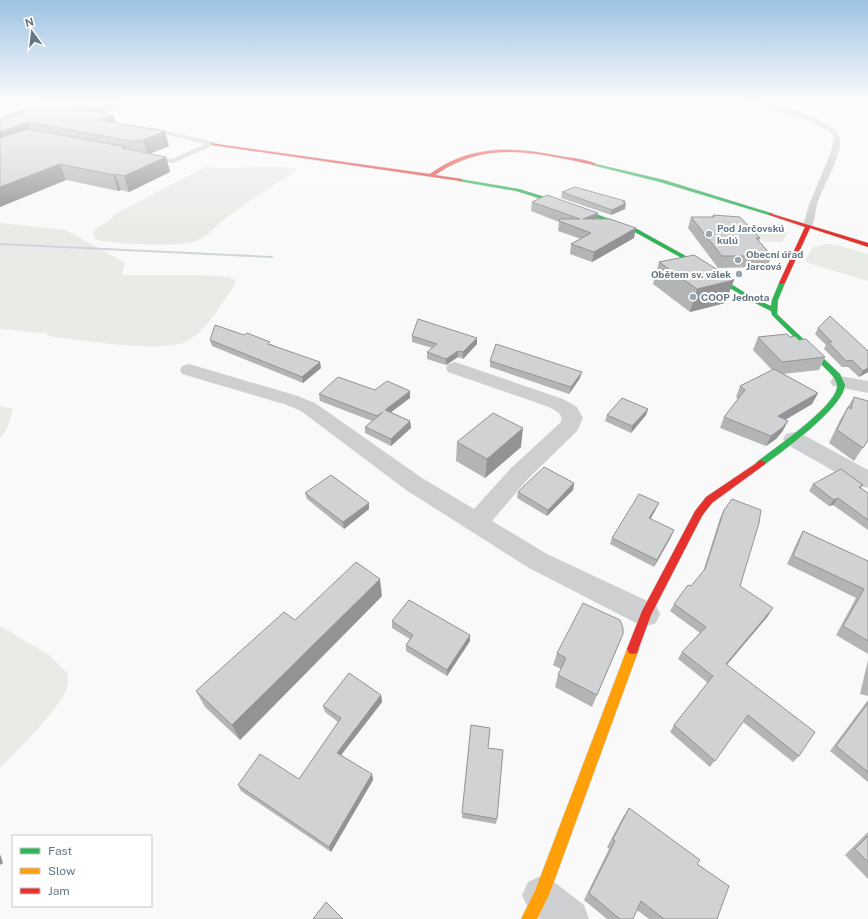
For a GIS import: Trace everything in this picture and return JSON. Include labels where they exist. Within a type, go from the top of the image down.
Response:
[{"type":"street","points":[[212,144],[432,175],[517,190],[625,226],[659,242],[753,300],[773,310]]},
{"type":"street","points":[[432,175],[454,160],[470,155],[508,152],[544,155],[593,164],[664,181],[868,245]]},
{"type":"street","points":[[570,919],[535,907],[646,614],[704,507],[717,494],[794,439],[837,398],[839,393],[840,382],[835,373],[776,317],[773,310],[776,298],[796,257],[808,226]]},
{"type":"street","points":[[455,368],[562,406],[567,409],[573,417],[573,421],[570,426],[519,474],[476,523]]},
{"type":"street","points":[[190,370],[291,400],[308,407],[414,484],[476,523],[550,568],[646,614]]},
{"type":"street","points":[[840,382],[868,387]]},
{"type":"street","points":[[794,439],[868,480]]},
{"type":"lane","points":[[141,159],[152,158],[173,161],[212,144]]},
{"type":"lane","points":[[808,226],[814,202],[835,150],[836,144]]},
{"type":"shaded area","points":[[205,167],[287,167],[298,169],[238,209],[207,235],[198,240],[178,244],[148,245],[117,243],[95,239],[93,232],[115,214]]},
{"type":"shaded area","points":[[0,223],[66,230],[125,263],[122,275],[200,275],[229,277],[235,280],[235,284],[204,327],[191,339],[179,344],[163,346],[122,345],[48,336],[47,333],[0,329]]},
{"type":"shaded area","points":[[778,224],[787,233],[783,242],[764,242],[747,225]]},
{"type":"shaded area","points":[[826,244],[837,245],[868,254],[868,281],[805,261],[812,248]]},
{"type":"shaded area","points":[[0,406],[13,409],[7,428],[0,438]]},
{"type":"shaded area","points":[[0,626],[49,655],[68,674],[68,682],[63,696],[57,706],[38,729],[0,768]]},
{"type":"building","points":[[0,144],[109,144],[166,157],[124,176],[60,164],[0,187]]},
{"type":"building","points":[[575,187],[625,201],[623,202],[626,203],[612,210],[562,192]]},
{"type":"building","points":[[547,195],[598,213],[583,219],[610,219],[636,228],[594,252],[571,244],[591,233],[559,221],[560,219],[580,219],[532,202]]},
{"type":"building","points":[[713,215],[740,217],[760,238],[756,238],[772,256],[722,256],[691,217],[714,217]]},
{"type":"building","points":[[694,255],[734,280],[697,289],[659,262]]},
{"type":"building","points":[[830,316],[868,351],[868,368],[863,371],[852,360],[846,361],[828,342],[832,342],[818,328]]},
{"type":"building","points":[[418,319],[477,338],[463,352],[458,351],[446,359],[427,352],[437,344],[412,336]]},
{"type":"building","points":[[215,325],[244,335],[247,333],[270,342],[268,344],[320,362],[302,377],[210,340]]},
{"type":"building","points":[[787,334],[790,337],[795,336],[799,340],[806,339],[825,357],[782,362],[758,337]]},
{"type":"building","points":[[496,344],[582,372],[571,387],[490,361]]},
{"type":"building","points":[[774,369],[818,393],[778,416],[788,421],[782,428],[771,436],[724,417],[745,390],[740,386]]},
{"type":"building","points":[[338,377],[375,390],[387,381],[410,391],[385,410],[410,421],[391,439],[365,427],[383,412],[377,416],[319,394]]},
{"type":"building","points":[[854,397],[868,401],[868,440],[863,448],[837,430],[848,407],[851,409]]},
{"type":"building","points":[[622,398],[648,409],[632,426],[607,415]]},
{"type":"building","points":[[493,413],[523,428],[487,459],[457,442]]},
{"type":"building","points":[[544,467],[574,483],[548,510],[518,492]]},
{"type":"building","points":[[841,469],[863,485],[859,487],[868,493],[868,520],[838,498],[834,500],[813,484]]},
{"type":"building","points":[[331,475],[369,503],[343,522],[305,493]]},
{"type":"building","points":[[639,494],[659,503],[649,518],[674,530],[657,560],[612,538]]},
{"type":"building","points":[[732,499],[761,510],[759,523],[740,586],[773,608],[726,664],[815,732],[799,756],[748,715],[715,761],[674,725],[713,676],[682,652],[706,627],[674,604],[688,585],[691,586],[705,569],[724,510]]},
{"type":"building","points":[[803,531],[868,561],[868,641],[843,626],[864,589],[793,556]]},
{"type":"building","points":[[356,562],[380,579],[232,725],[196,691],[284,612],[295,620]]},
{"type":"building","points":[[409,600],[470,635],[447,670],[406,645],[413,635],[392,621]]},
{"type":"building","points":[[583,603],[620,620],[623,628],[623,634],[597,695],[558,675],[566,658],[557,653]]},
{"type":"building","points":[[349,673],[381,695],[337,753],[372,774],[329,847],[238,785],[260,754],[299,779],[341,718],[323,706]]},
{"type":"building","points":[[868,703],[868,772],[836,746]]},
{"type":"building","points":[[471,725],[490,728],[488,748],[503,750],[497,819],[462,813]]},
{"type":"building","points":[[629,808],[700,860],[697,864],[729,886],[717,919],[664,919],[641,901],[633,919],[620,919],[589,893],[615,841],[613,839]]},
{"type":"building","points":[[868,836],[868,862],[855,849]]},
{"type":"building","points":[[326,902],[343,919],[313,919]]},
{"type":"waterway","points":[[0,244],[272,257]]},
{"type":"traffic: fast","points":[[594,164],[662,181],[771,214]]},
{"type":"traffic: fast","points":[[460,180],[517,190],[569,206],[635,230],[682,256],[753,300],[773,310]]},
{"type":"traffic: fast","points":[[761,463],[793,439],[819,416],[837,396],[841,388],[840,381],[832,370],[774,314],[775,300],[782,283]]},
{"type":"traffic: slow","points":[[529,919],[541,895],[633,649]]},
{"type":"traffic: jam","points":[[212,144],[460,180]]},
{"type":"traffic: jam","points":[[432,175],[447,165],[464,157],[495,151],[529,152],[594,164]]},
{"type":"traffic: jam","points":[[771,214],[868,245]]},
{"type":"traffic: jam","points":[[782,283],[808,226]]},
{"type":"traffic: jam","points":[[633,649],[646,614],[698,514],[709,500],[761,463]]},
{"type":"place","name":"Pod Jarčovskú kulú","points":[[709,234]]},
{"type":"place","name":"Obecní úřad Jarcová","points":[[738,260]]},
{"type":"place","name":"Obětem sv. válek","points":[[739,274]]},
{"type":"place","name":"COOP Jednota","points":[[693,297]]}]
